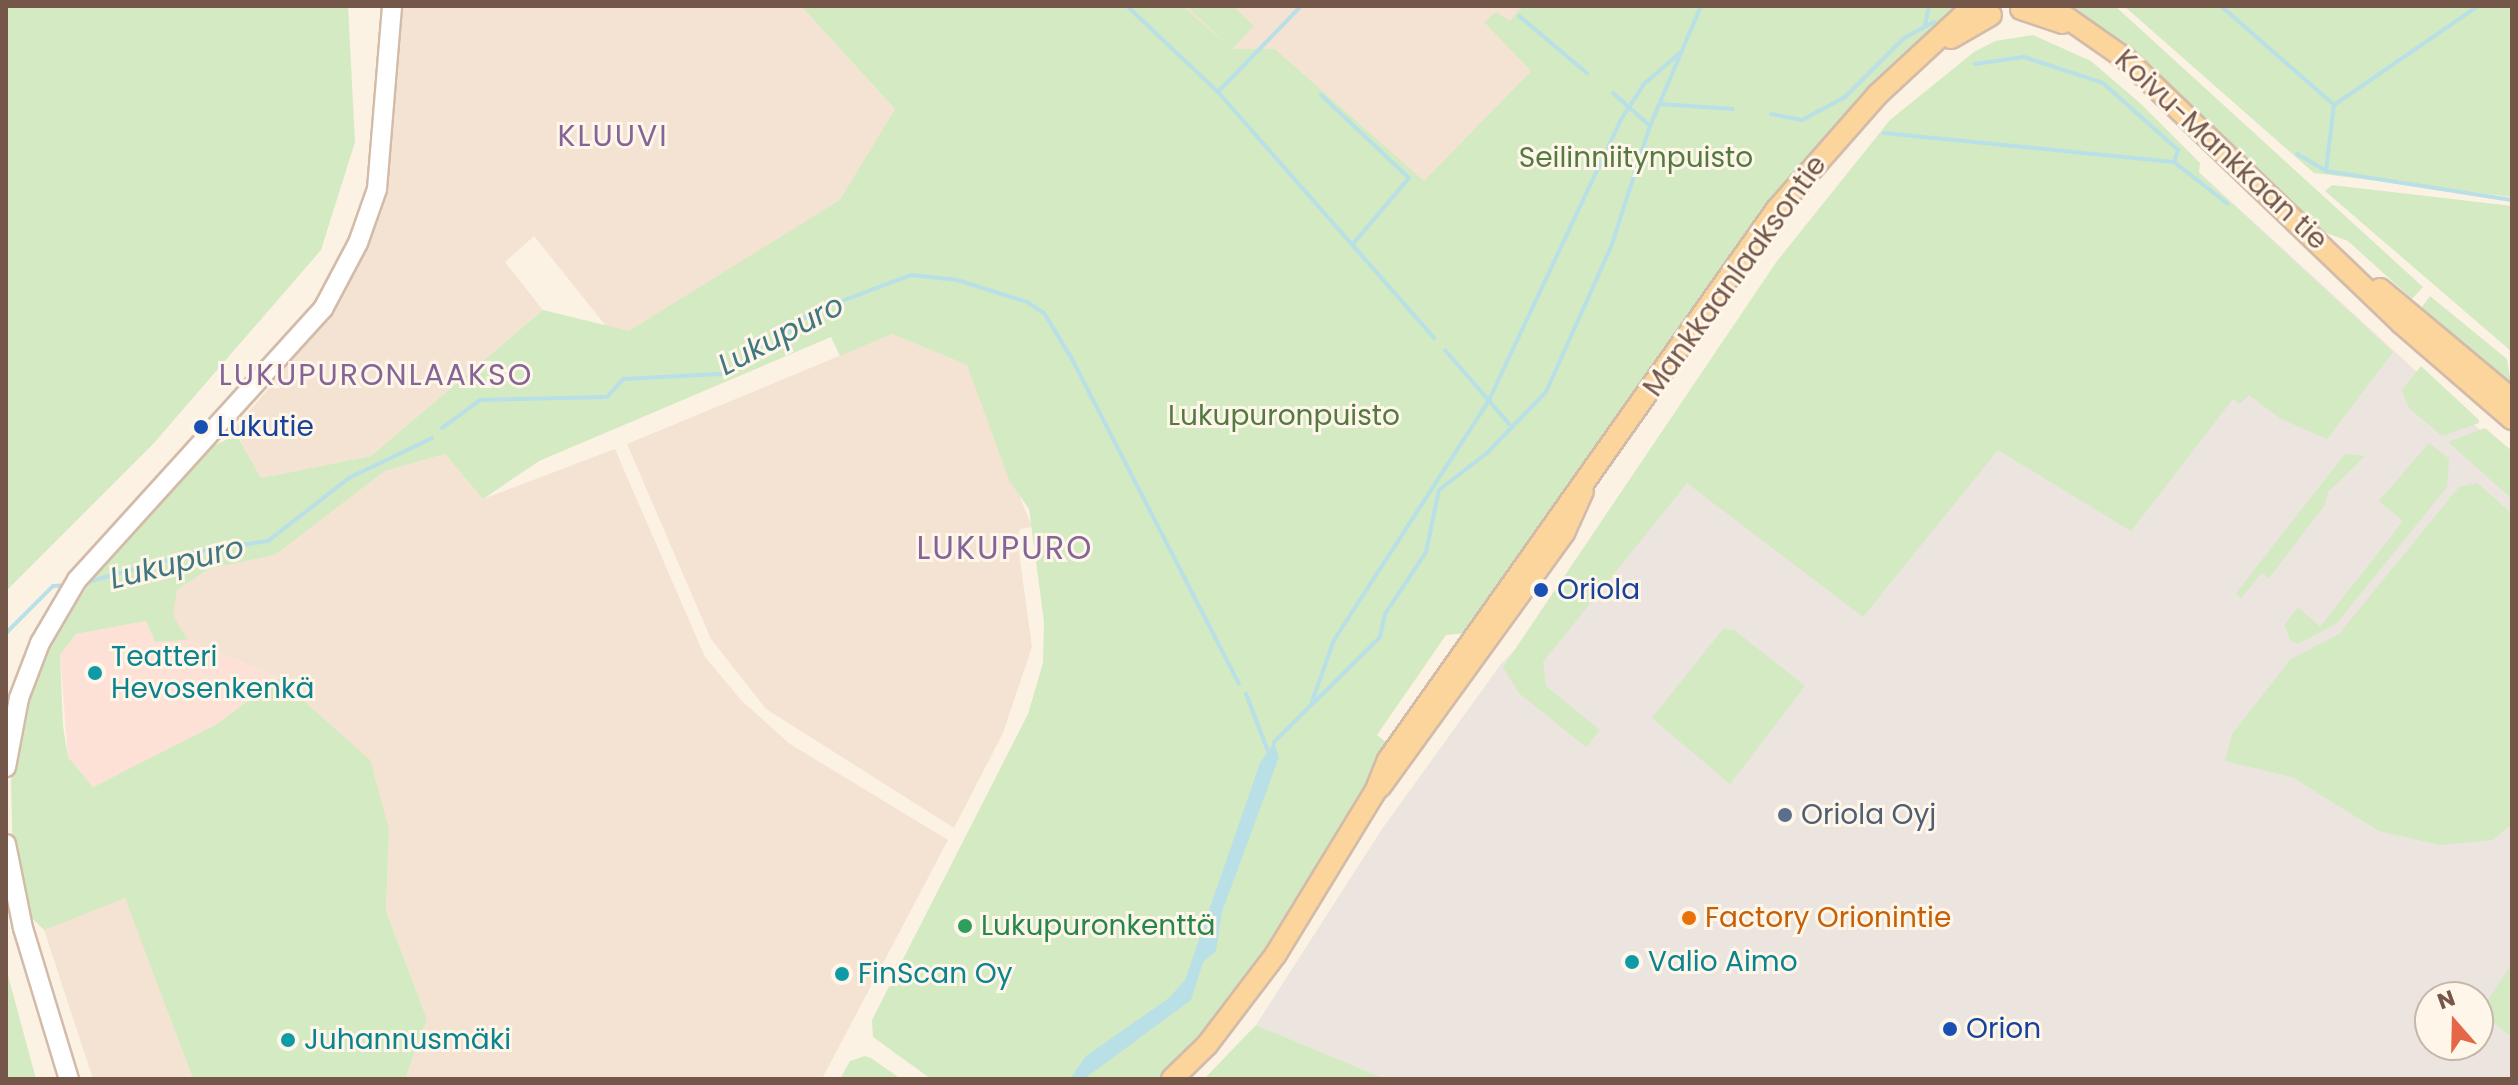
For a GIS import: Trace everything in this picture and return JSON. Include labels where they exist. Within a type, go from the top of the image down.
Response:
[{"type":"main road","points":[[6,767],[19,698],[40,643],[73,585],[323,309],[358,243],[377,189],[392,6]]},
{"type":"main road","name":"Koivu-Mankkaan tie","points":[[2050,6],[2127,60],[2359,278],[2401,323],[2512,419]]},
{"type":"main road","name":"Koivu-Mankkaan tie","points":[[2023,8],[2078,27]]},
{"type":"main road","name":"Mankkaanlaaksontie","points":[[1172,1079],[1207,1045],[1276,954],[1375,792],[1399,769],[1565,532],[1586,484],[1777,209],[1877,95],[1932,46],[1982,9],[2008,17],[2023,8]]},
{"type":"main road","name":"Koivu-Mankkaan tie","points":[[2359,278],[2411,312],[2512,399]]},
{"type":"main road","points":[[6,844],[23,928],[69,1079]]},
{"type":"shaded area","points":[[402,6],[801,6],[895,109],[841,200],[629,332],[606,326],[534,236],[505,262],[543,310],[371,456],[261,478],[234,429],[329,317],[362,252],[385,190]]},
{"type":"shaded area","points":[[1183,6],[1522,6],[1510,22],[1531,71],[1424,182],[1275,49],[1227,49]]},
{"type":"shaded area","points":[[2199,172],[2512,459],[2512,1079],[1386,1079],[1256,1025],[1382,829],[1501,664],[1536,628],[1652,457]]},
{"type":"shaded area","points":[[892,334],[967,365],[1032,527],[1020,529],[1017,538],[1032,647],[1003,733],[954,828],[766,709],[711,639],[627,444]]},
{"type":"shaded area","points":[[615,449],[705,657],[742,701],[790,744],[948,840],[822,1079],[405,1079],[427,1019],[386,911],[389,829],[288,682],[188,640],[172,616],[177,590],[209,569],[275,555],[385,471],[445,454],[483,499]]},
{"type":"shaded area","points":[[146,621],[155,642],[188,640],[278,678],[217,724],[93,787],[68,757],[60,655],[76,634]]},
{"type":"shaded area","points":[[125,897],[193,1079],[93,1079],[44,930]]},
{"type":"green space","points":[[6,6],[348,6],[355,142],[321,250],[154,443],[6,591]]},
{"type":"green space","name":"Lukupuronpuisto","points":[[801,6],[1183,6],[1231,49],[1187,6],[1233,6],[1254,26],[1232,49],[1275,49],[1424,181],[1531,71],[1484,22],[1496,12],[1510,21],[1522,6],[1969,6],[1875,85],[1820,142],[1467,633],[1446,635],[1377,735],[1388,744],[1264,954],[1224,1011],[1160,1079],[931,1079],[873,1037],[872,1020],[1028,714],[1043,663],[1044,622],[1029,509],[1010,482],[967,365],[892,334],[840,356],[831,337],[539,461],[483,499],[445,454],[385,471],[275,555],[209,569],[177,590],[173,616],[188,640],[155,642],[146,621],[76,634],[60,655],[63,726],[68,757],[93,787],[217,724],[278,678],[370,760],[389,829],[386,911],[427,1019],[405,1079],[193,1079],[125,898],[44,930],[26,912],[13,859],[11,782],[21,715],[40,657],[106,559],[208,448],[237,435],[261,478],[371,456],[543,310],[629,331],[840,200],[895,109]]},
{"type":"green space","points":[[2064,6],[2115,6],[2423,287],[2412,299],[2348,241],[2318,230],[2123,44]]},
{"type":"green space","points":[[2124,6],[2512,6],[2512,197],[2314,173]]},
{"type":"green space","points":[[2033,35],[2091,61],[2141,104],[2200,163],[2199,173],[2393,352],[2327,439],[2281,419],[2249,395],[2240,404],[2233,399],[2131,531],[1998,450],[1863,617],[1687,483],[1543,662],[1546,686],[1600,730],[1586,747],[1519,693],[1503,667],[1777,261],[1890,120],[1974,52],[1995,41]]},
{"type":"green space","points":[[2332,185],[2512,206],[2512,352],[2325,191]]},
{"type":"green space","points":[[2430,296],[2507,359],[2512,391],[2419,311]]},
{"type":"green space","points":[[2421,366],[2479,423],[2442,436],[2409,408],[2402,390]]},
{"type":"green space","points":[[2485,428],[2512,451],[2512,499],[2448,442]]},
{"type":"green space","points":[[2429,443],[2449,459],[2447,487],[2337,623],[2298,644],[2291,641],[2284,625],[2298,607],[2320,627],[2403,521],[2379,501]]},
{"type":"green space","points":[[2345,454],[2365,456],[2328,492],[2325,505],[2269,578],[2262,573],[2241,598],[2236,593]]},
{"type":"green space","points":[[2477,483],[2512,514],[2512,824],[2493,840],[2440,845],[2379,831],[2292,777],[2225,761],[2232,734],[2291,659],[2339,634],[2459,487]]},
{"type":"green space","points":[[1723,629],[1734,630],[1805,686],[1730,784],[1652,718]]},
{"type":"green space","points":[[2512,963],[2512,1037],[2494,1023],[2494,991]]},
{"type":"green space","points":[[6,968],[36,1079],[6,1079]]},
{"type":"green space","points":[[1256,1025],[1376,1075],[1386,1079],[1204,1079]]},
{"type":"green space","points":[[865,1056],[901,1079],[840,1079],[850,1061]]},
{"type":"water","points":[[1274,742],[1279,757],[1222,912],[1216,951],[1203,962],[1191,1000],[1084,1079],[1070,1079],[1086,1056],[1169,998],[1185,980],[1260,763]]},
{"type":"waterway","points":[[1127,6],[1218,92],[1434,338]]},
{"type":"waterway","points":[[1218,92],[1301,6]]},
{"type":"waterway","points":[[1274,742],[1380,637],[1385,614],[1426,552],[1439,490],[1487,453],[1546,392],[1611,247],[1650,126],[1701,6]]},
{"type":"waterway","points":[[1925,25],[1929,6]]},
{"type":"waterway","points":[[2221,6],[2334,105]]},
{"type":"waterway","points":[[2326,171],[2334,105],[2478,6]]},
{"type":"waterway","points":[[1519,16],[1587,73]]},
{"type":"waterway","points":[[1771,114],[1802,120],[1845,97],[1904,38],[1934,22]]},
{"type":"waterway","points":[[1312,702],[1334,640],[1489,400],[1620,121],[1644,84],[1682,51]]},
{"type":"waterway","points":[[1975,64],[2024,57],[2103,83],[2178,150],[2174,162]]},
{"type":"waterway","points":[[1613,93],[1650,126]]},
{"type":"waterway","points":[[1321,95],[1409,178],[1352,245]]},
{"type":"waterway","points":[[1660,104],[1733,109]]},
{"type":"waterway","points":[[1884,133],[2174,162],[2228,204]]},
{"type":"waterway","points":[[2297,154],[2326,171],[2512,200]]},
{"type":"waterway","name":"Lukupuro","points":[[442,428],[480,400],[607,397],[623,379],[721,374],[782,341],[795,323],[818,310],[911,275],[957,280],[1027,302],[1044,313],[1072,359],[1239,684]]},
{"type":"waterway","points":[[1445,350],[1509,424]]},
{"type":"waterway","name":"Lukupuro","points":[[80,584],[201,551],[268,541],[349,478],[432,438]]},
{"type":"waterway","name":"Lukupuro","points":[[6,633],[53,586],[68,585]]},
{"type":"waterway","name":"Lukupuro","points":[[1246,694],[1268,751]]},
{"type":"place","name":"Lukutie","points":[[201,427]]},
{"type":"place","name":"Oriola","points":[[1541,590]]},
{"type":"place","name":"Teatteri Hevosenkenkä","points":[[95,673]]},
{"type":"place","name":"Oriola Oyj","points":[[1785,815]]},
{"type":"place","name":"Factory Orionintie","points":[[1689,918]]},
{"type":"place","name":"Lukupuronkenttä","points":[[965,926]]},
{"type":"place","name":"Valio Aimo","points":[[1632,962]]},
{"type":"place","name":"FinScan Oy","points":[[842,974]]},
{"type":"place","name":"Orion","points":[[1950,1029]]},
{"type":"place","name":"Juhannusmäki","points":[[288,1040]]},
{"type":"district","name":"KLUUVI","points":[[613,136]]},
{"type":"district","name":"LUKUPURONLAAKSO","points":[[376,375]]},
{"type":"district","name":"LUKUPURO","points":[[1005,548]]},
{"type":"park label","name":"Seilinniitynpuisto","points":[[1636,158]]}]
